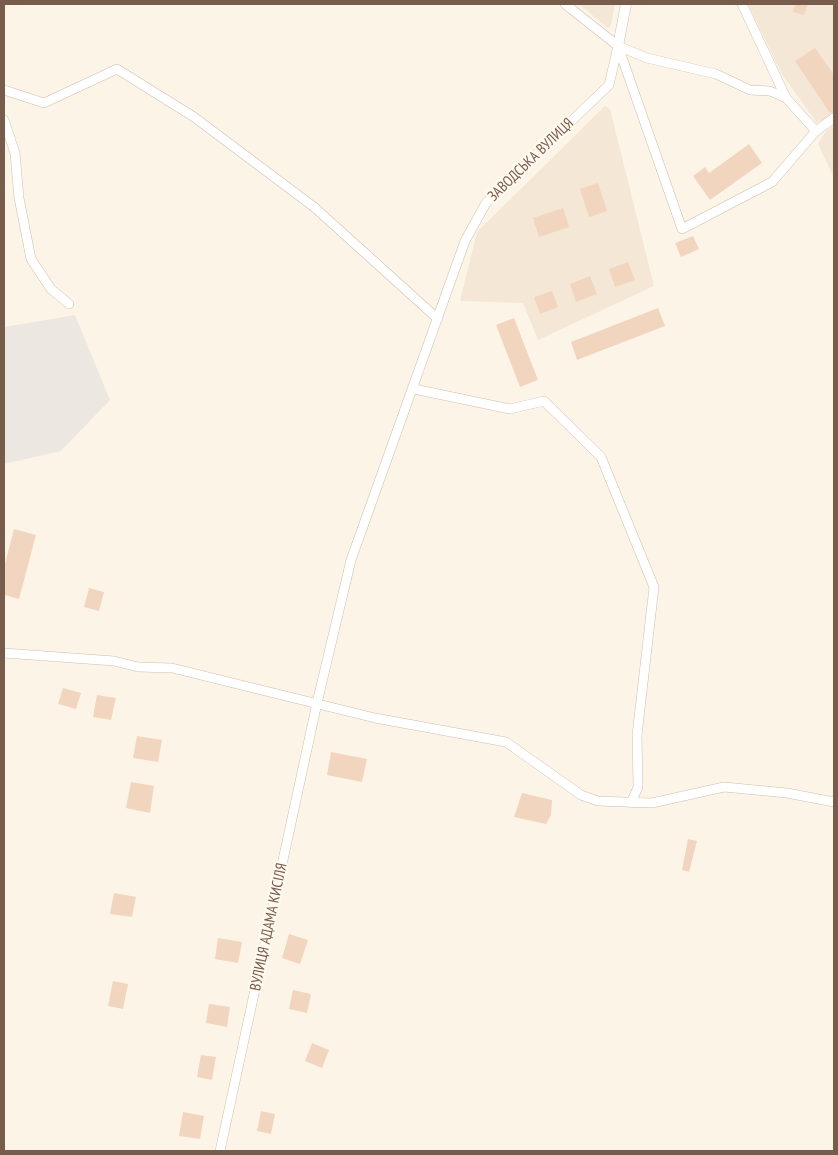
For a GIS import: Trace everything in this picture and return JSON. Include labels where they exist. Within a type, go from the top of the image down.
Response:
[{"type":"street","points":[[565,4],[618,46],[647,58],[716,74],[750,90],[770,91],[786,98]]},
{"type":"street","name":"ЗАВОДСЬКА ВУЛИЦЯ","points":[[412,393],[466,241],[486,203],[609,85],[626,4]]},
{"type":"street","points":[[742,4],[786,98],[816,131]]},
{"type":"street","points":[[618,46],[626,64],[682,229],[772,182],[816,131],[834,118]]},
{"type":"street","points":[[4,90],[44,103],[117,69],[194,117],[314,207],[438,319]]},
{"type":"street","points":[[4,120],[15,153],[24,231],[31,259],[51,289],[69,304]]},
{"type":"street","points":[[412,393],[510,409],[544,402],[602,457],[654,587],[637,735],[638,787],[631,803]]},
{"type":"street","name":"ВУЛИЦЯ АДАМА КИСІЛЯ","points":[[220,1151],[317,703],[351,560],[412,393]]},
{"type":"street","points":[[4,653],[114,661],[138,667],[172,668],[376,718],[506,742],[582,795],[598,801],[652,803],[724,787],[787,793],[834,802]]},
{"type":"shaded area","points":[[579,4],[615,4],[611,25],[608,28]]},
{"type":"shaded area","points":[[748,4],[834,4],[834,114],[817,123],[781,73]]},
{"type":"shaded area","points":[[605,106],[610,109],[654,286],[538,340],[523,303],[460,301],[477,232]]},
{"type":"shaded area","points":[[834,125],[834,178],[818,144],[826,131]]},
{"type":"shaded area","points":[[75,315],[110,400],[61,451],[4,464],[4,327]]},
{"type":"building","points":[[795,4],[808,4],[804,15],[793,12]]},
{"type":"building","points":[[815,48],[834,75],[834,112],[830,113],[795,61]]},
{"type":"building","points":[[749,144],[762,163],[710,200],[693,176],[705,167],[709,173]]},
{"type":"building","points":[[598,183],[607,211],[589,217],[580,189]]},
{"type":"building","points":[[563,208],[569,227],[539,237],[533,218]]},
{"type":"building","points":[[693,236],[699,249],[681,257],[675,243]]},
{"type":"building","points":[[628,262],[635,280],[615,287],[609,269]]},
{"type":"building","points":[[590,276],[597,294],[576,302],[570,284]]},
{"type":"building","points":[[552,291],[558,307],[540,314],[534,297]]},
{"type":"building","points":[[658,308],[665,326],[577,360],[571,342]]},
{"type":"building","points":[[514,318],[538,380],[520,387],[496,325]]},
{"type":"building","points":[[14,529],[36,535],[19,599],[4,595],[4,568]]},
{"type":"building","points":[[89,588],[104,592],[99,611],[84,607]]},
{"type":"building","points":[[63,688],[81,693],[76,709],[58,704]]},
{"type":"building","points":[[97,695],[116,698],[111,720],[93,717]]},
{"type":"building","points":[[137,736],[162,740],[158,762],[133,758]]},
{"type":"building","points":[[331,752],[367,759],[362,782],[327,775]]},
{"type":"building","points":[[131,782],[154,786],[150,813],[126,808]]},
{"type":"building","points":[[522,793],[552,800],[551,815],[546,824],[514,817]]},
{"type":"building","points":[[688,839],[697,841],[689,872],[682,870]]},
{"type":"building","points":[[114,893],[136,897],[132,917],[110,914]]},
{"type":"building","points":[[289,934],[308,940],[300,964],[282,958]]},
{"type":"building","points":[[218,938],[242,942],[238,963],[215,959]]},
{"type":"building","points":[[113,981],[128,984],[123,1009],[108,1006]]},
{"type":"building","points":[[293,990],[311,994],[307,1013],[289,1009]]},
{"type":"building","points":[[209,1004],[230,1007],[227,1027],[206,1023]]},
{"type":"building","points":[[312,1043],[329,1050],[322,1068],[305,1061]]},
{"type":"building","points":[[201,1055],[216,1057],[212,1080],[197,1077]]},
{"type":"building","points":[[261,1111],[275,1114],[271,1134],[257,1131]]},
{"type":"building","points":[[183,1112],[204,1116],[200,1139],[179,1136]]}]
